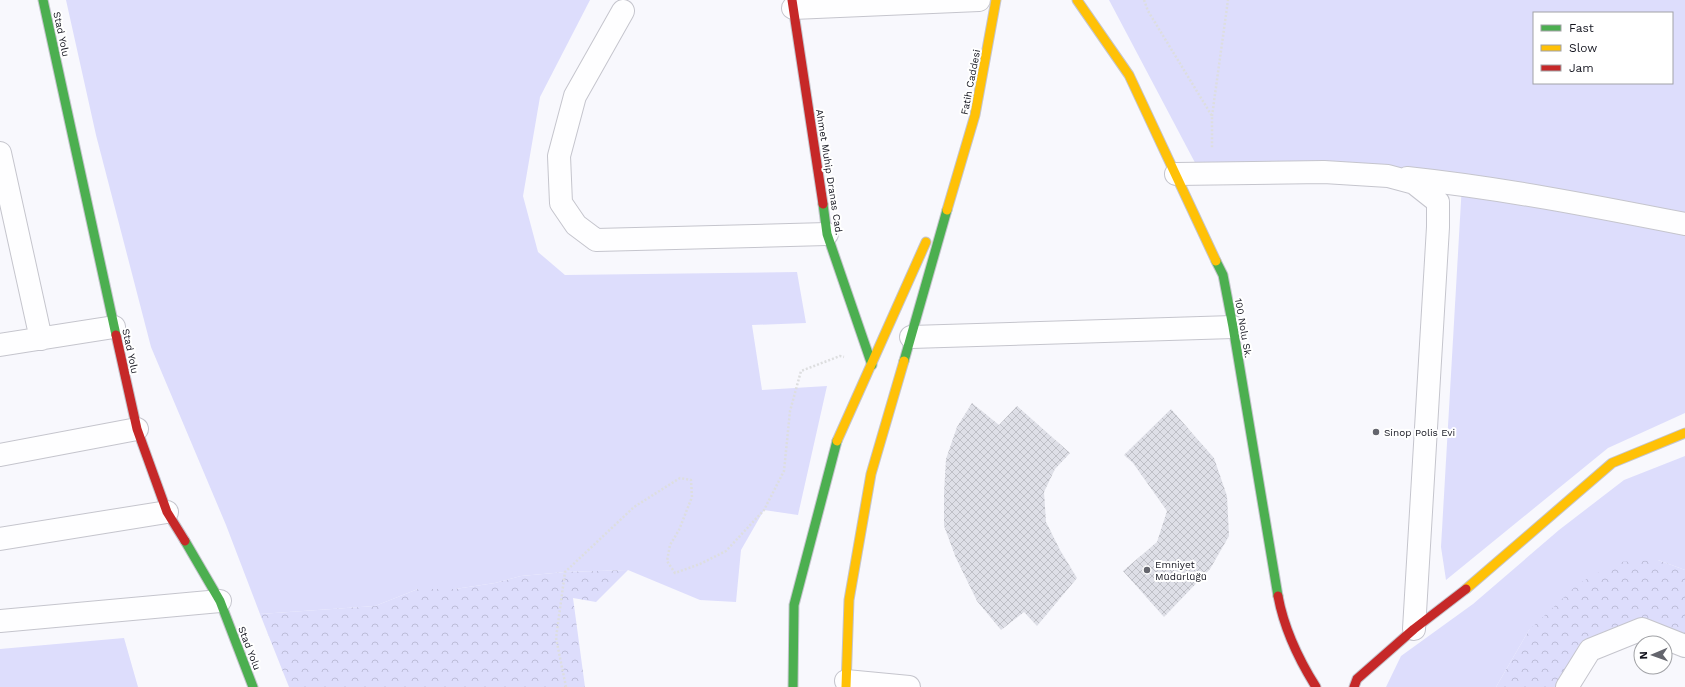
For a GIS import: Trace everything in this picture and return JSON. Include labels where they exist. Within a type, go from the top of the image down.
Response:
[{"type":"main road","name":"Stad Yolu","points":[[43,0],[137,429],[167,512],[220,601],[253,687]]},
{"type":"main road","name":"Fatih Caddesi","points":[[960,166],[975,115],[996,0]]},
{"type":"main road","name":"100 Nolu Sk.","points":[[1077,0],[1129,75],[1223,275],[1234,327],[1280,607],[1300,662],[1316,687]]},
{"type":"main road","name":"Ahmet Muhip Dranas Cad.","points":[[793,4],[827,234],[872,365]]},
{"type":"main road","points":[[846,684],[848,600],[870,481],[960,166]]},
{"type":"main road","points":[[793,687],[794,606],[837,441],[960,166]]},
{"type":"main road","points":[[1354,687],[1357,679],[1414,629],[1451,602],[1612,463],[1685,433]]},
{"type":"street","points":[[793,4],[979,0]]},
{"type":"street","points":[[623,11],[576,96],[559,156],[561,203],[576,225],[596,240],[827,234]]},
{"type":"street","points":[[0,153],[40,339]]},
{"type":"street","points":[[1176,174],[1324,172],[1388,176],[1462,184],[1539,196],[1685,224]]},
{"type":"street","points":[[1388,176],[1414,183],[1438,202],[1438,227],[1414,629]]},
{"type":"street","points":[[0,345],[114,327]]},
{"type":"street","points":[[911,337],[1234,327]]},
{"type":"street","points":[[0,455],[137,429]]},
{"type":"street","points":[[0,539],[167,512]]},
{"type":"street","points":[[0,621],[220,601]]},
{"type":"street","points":[[1567,687],[1590,650],[1642,629],[1685,646]]},
{"type":"street","points":[[846,684],[909,687]]},
{"type":"path","points":[[1144,0],[1148,11],[1212,116]]},
{"type":"path","points":[[1212,174],[1212,116],[1228,0]]},
{"type":"path","points":[[566,687],[556,638],[565,572],[634,507],[680,478],[691,480],[692,497],[679,530],[670,545],[668,561],[675,573],[700,564],[726,551],[764,510],[784,471],[790,411],[801,371],[840,356],[872,365]]},
{"type":"green space","points":[[66,0],[590,0],[540,97],[523,196],[538,252],[565,275],[797,272],[806,323],[752,325],[762,390],[827,386],[798,515],[764,510],[741,550],[736,602],[700,600],[628,570],[565,572],[521,576],[495,583],[455,589],[418,589],[375,606],[260,614],[226,525],[151,347],[96,135]]},
{"type":"green space","points":[[1109,0],[1685,0],[1685,413],[1608,448],[1446,580],[1441,547],[1462,184],[1201,174]]},
{"type":"green space","points":[[1685,456],[1685,570],[1658,560],[1529,630],[1496,687],[1386,687],[1401,656],[1473,604],[1559,530],[1624,480]]},
{"type":"green space","points":[[1658,560],[1685,570],[1685,646],[1673,641],[1673,635],[1657,635],[1642,629],[1590,650],[1567,687],[1496,687],[1529,630],[1578,584],[1617,562]]},
{"type":"green space","points":[[628,570],[596,602],[573,598],[585,687],[289,687],[260,614],[375,606],[418,589],[455,589],[495,583],[521,576],[565,572]]},
{"type":"green space","points":[[124,638],[138,687],[0,687],[0,649]]},
{"type":"building","points":[[972,403],[999,425],[1017,406],[1070,453],[1055,469],[1044,492],[1046,522],[1060,550],[1077,578],[1037,626],[1024,612],[1001,630],[977,601],[956,558],[944,526],[946,459],[957,427]]},
{"type":"building","points":[[1171,409],[1214,458],[1227,496],[1229,536],[1210,569],[1164,617],[1123,571],[1157,542],[1167,511],[1133,463],[1124,455]]},
{"type":"traffic: fast","points":[[43,0],[116,335]]},
{"type":"traffic: fast","points":[[823,204],[827,234],[872,365]]},
{"type":"traffic: fast","points":[[904,361],[947,210]]},
{"type":"traffic: fast","points":[[1216,261],[1223,275],[1233,327],[1278,596]]},
{"type":"traffic: fast","points":[[793,687],[794,605],[837,441]]},
{"type":"traffic: fast","points":[[185,541],[220,601],[253,687]]},
{"type":"traffic: slow","points":[[947,210],[975,115],[996,0]]},
{"type":"traffic: slow","points":[[1077,0],[1129,75],[1216,261]]},
{"type":"traffic: slow","points":[[837,441],[926,242]]},
{"type":"traffic: slow","points":[[846,687],[849,600],[871,474],[904,361]]},
{"type":"traffic: slow","points":[[1466,589],[1612,463],[1685,433]]},
{"type":"traffic: jam","points":[[792,0],[823,204]]},
{"type":"traffic: jam","points":[[116,335],[137,429],[167,512],[185,541]]},
{"type":"traffic: jam","points":[[1354,687],[1357,679],[1414,629],[1466,589]]},
{"type":"traffic: jam","points":[[1278,596],[1288,632],[1316,687]]},
{"type":"place","name":"Sinop Polis Evi","points":[[1376,432]]},
{"type":"place","name":"Emniyet Müdürlüğü","points":[[1147,570]]}]
